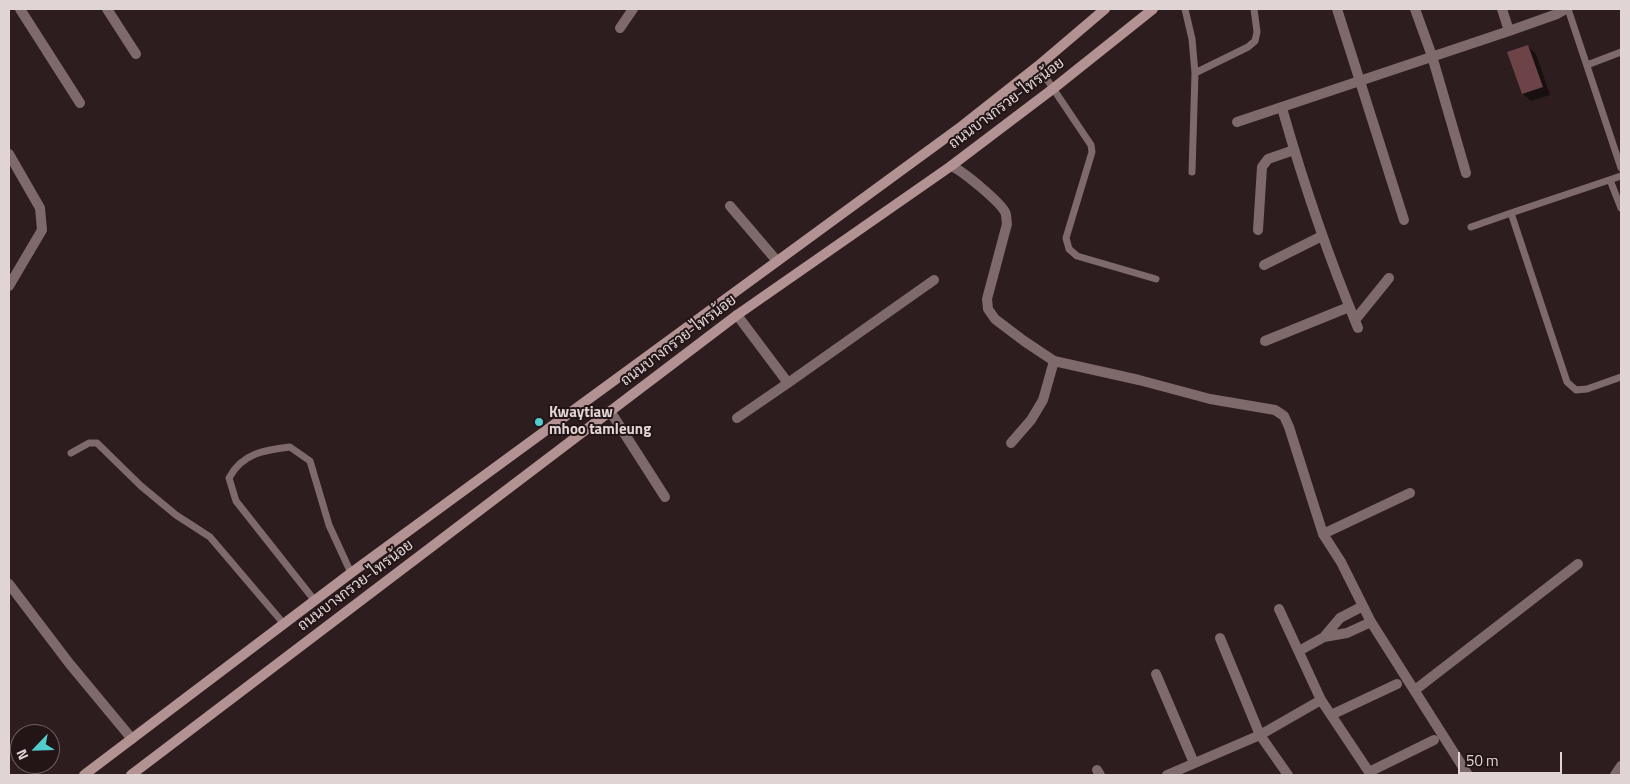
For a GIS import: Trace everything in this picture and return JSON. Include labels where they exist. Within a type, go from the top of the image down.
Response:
[{"type":"main road","name":"ถนนบางกรวย-ไทรน้อย","points":[[84,775],[351,573],[962,126],[1106,9]]},
{"type":"main road","name":"ถนนบางกรวย-ไทรน้อย","points":[[131,775],[738,314],[951,166],[1054,88],[1153,9]]},
{"type":"street","points":[[20,9],[80,103]]},
{"type":"street","points":[[107,9],[136,54]]},
{"type":"street","points":[[620,28],[633,9]]},
{"type":"street","points":[[1337,9],[1404,220]]},
{"type":"street","points":[[1415,9],[1432,56],[1466,173]]},
{"type":"street","points":[[1502,9],[1509,31]]},
{"type":"street","points":[[1237,122],[1509,31],[1567,9]]},
{"type":"street","points":[[1282,108],[1322,236],[1356,324],[1389,278]]},
{"type":"street","points":[[1258,230],[1262,167],[1268,159],[1294,150]]},
{"type":"street","points":[[9,154],[40,208],[42,230],[9,286]]},
{"type":"street","points":[[951,166],[960,169],[1006,213],[1007,224],[987,299],[988,310],[995,319],[1024,342],[1054,361],[1139,380],[1210,399],[1275,410],[1284,416],[1323,534],[1340,562],[1371,622],[1468,775]]},
{"type":"street","points":[[730,206],[777,261]]},
{"type":"street","points":[[1264,265],[1322,236]]},
{"type":"street","points":[[737,418],[934,280]]},
{"type":"street","points":[[1265,341],[1349,307]]},
{"type":"street","points":[[738,314],[788,383]]},
{"type":"street","points":[[1011,443],[1031,420],[1043,400],[1054,361]]},
{"type":"street","points":[[610,411],[665,497]]},
{"type":"street","points":[[1323,534],[1410,493]]},
{"type":"street","points":[[1415,690],[1578,564]]},
{"type":"street","points":[[9,584],[69,663],[132,739]]},
{"type":"street","points":[[1324,637],[1340,618],[1363,606]]},
{"type":"street","points":[[1280,609],[1321,700],[1370,774],[1434,740]]},
{"type":"street","points":[[1299,651],[1324,637],[1347,633],[1371,622]]},
{"type":"street","points":[[1220,638],[1260,735],[1288,775]]},
{"type":"street","points":[[1156,674],[1194,763]]},
{"type":"street","points":[[1331,716],[1397,684]]},
{"type":"street","points":[[1167,775],[1260,735],[1321,700]]},
{"type":"street","points":[[1615,775],[1621,766]]},
{"type":"lane","points":[[1185,9],[1192,40],[1196,73],[1192,172]]},
{"type":"lane","points":[[1196,73],[1248,47],[1255,41],[1254,9]]},
{"type":"lane","points":[[1567,9],[1588,65],[1621,168]]},
{"type":"lane","points":[[1588,65],[1621,52]]},
{"type":"lane","points":[[1038,66],[1091,145],[1092,152],[1066,238],[1069,249],[1077,256],[1156,279]]},
{"type":"lane","points":[[1471,227],[1621,176]]},
{"type":"lane","points":[[1610,180],[1621,208]]},
{"type":"lane","points":[[1511,214],[1567,382],[1576,390],[1587,389],[1621,377]]},
{"type":"lane","points":[[71,453],[89,444],[97,443],[148,492],[176,515],[210,537],[284,624]]},
{"type":"lane","points":[[315,601],[236,501],[229,478],[236,465],[263,451],[290,447],[310,461],[328,526],[351,573]]},
{"type":"building","points":[[1528,45],[1543,87],[1522,94],[1507,52]]},
{"type":"place","name":"Kwaytiaw mhoo tamleung","points":[[539,422]]}]
